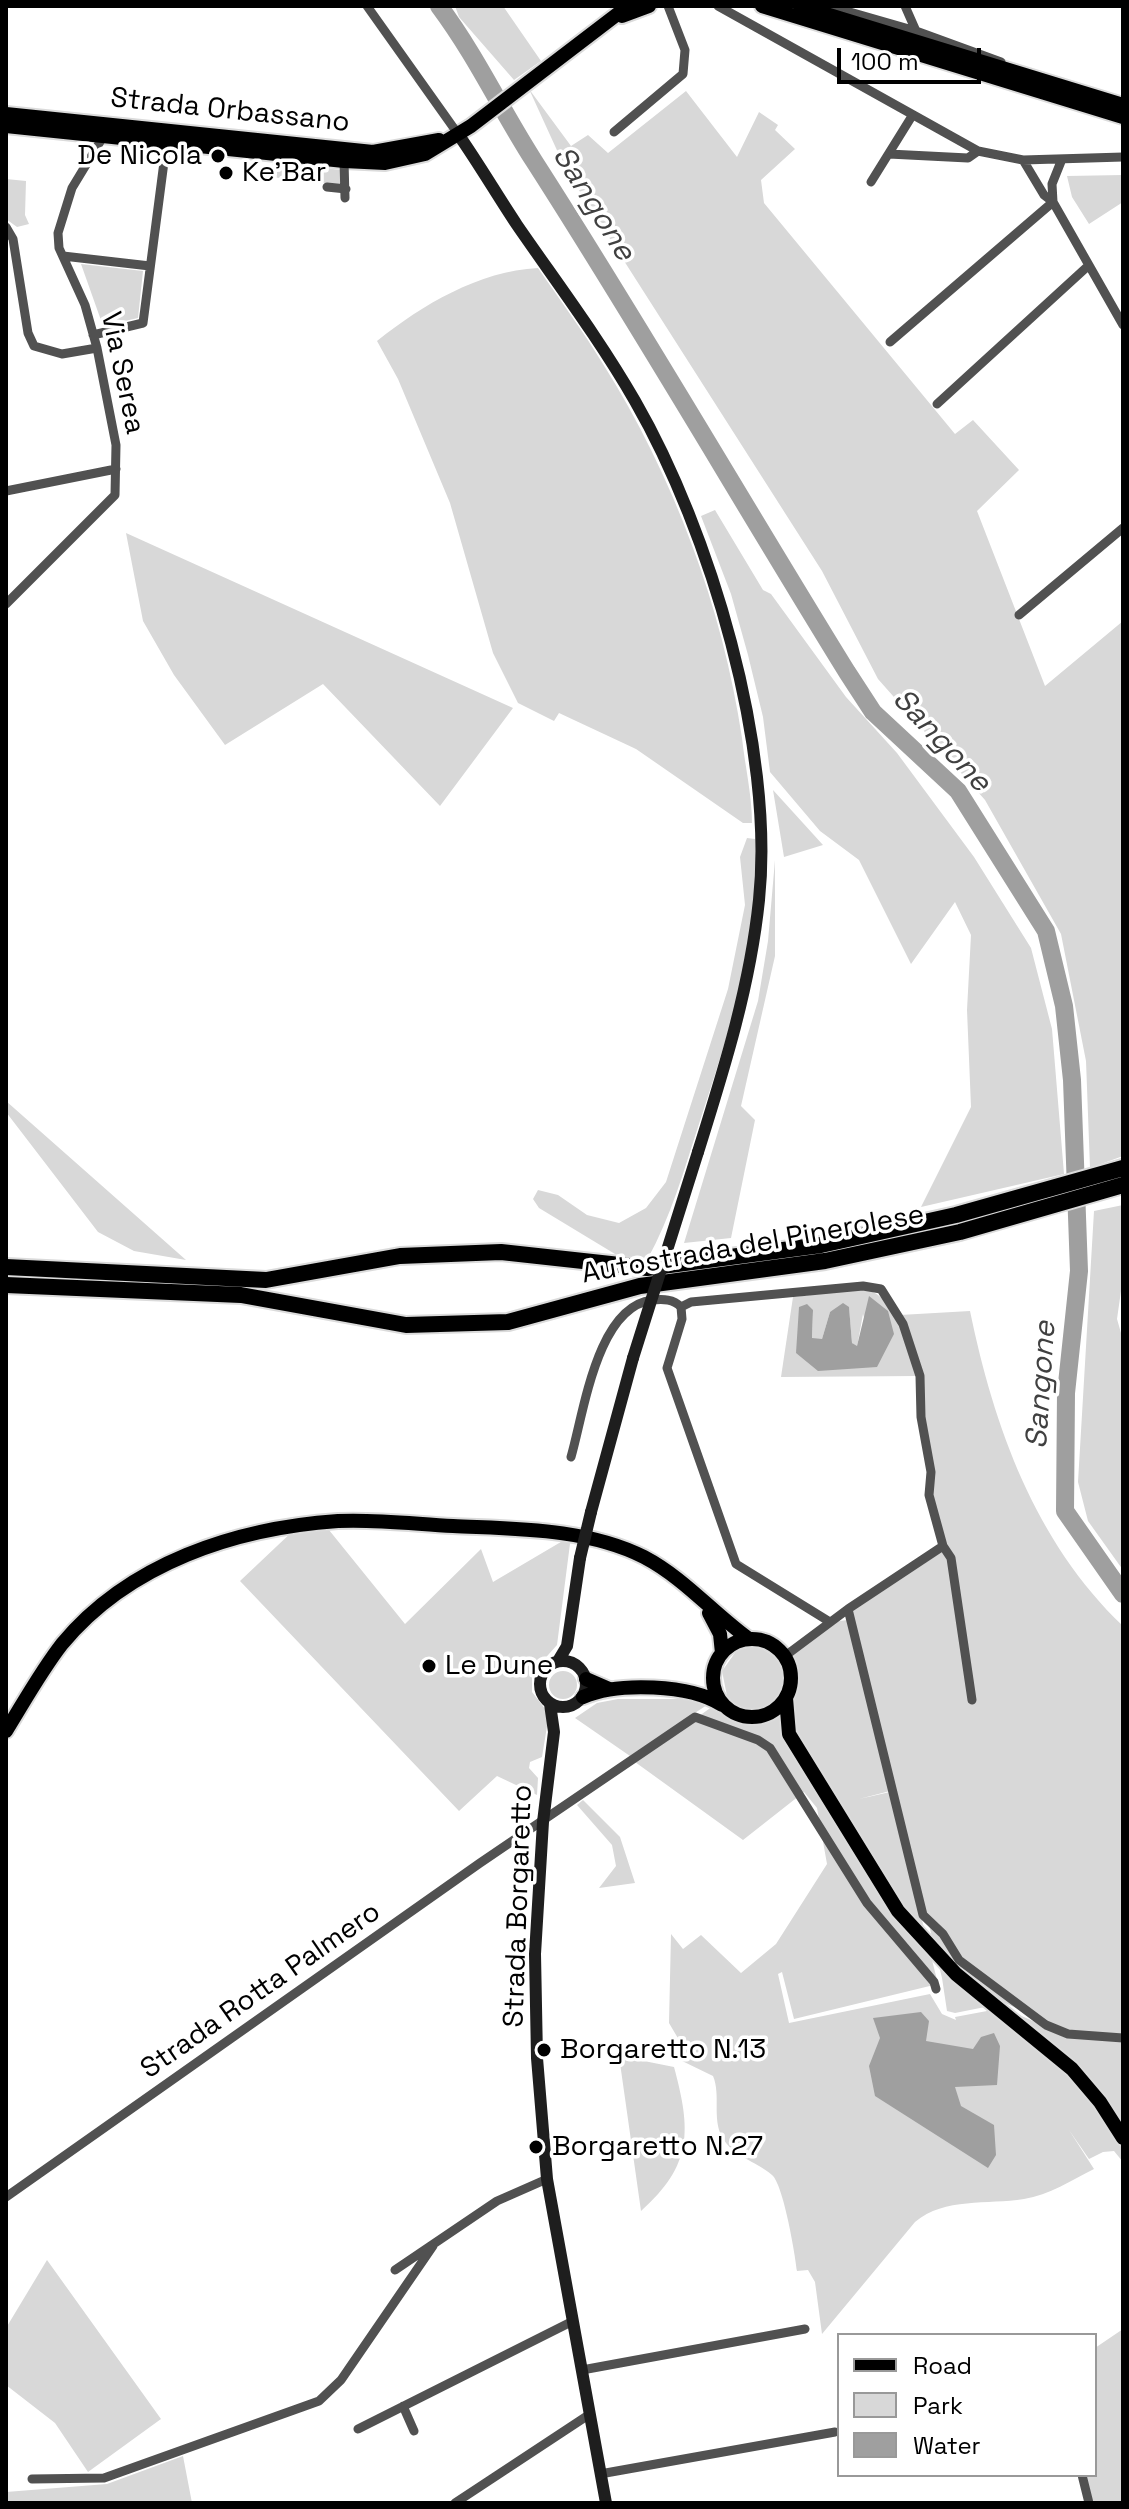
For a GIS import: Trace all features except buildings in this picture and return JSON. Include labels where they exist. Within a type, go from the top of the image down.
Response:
[{"type":"highway","name":"Autostrada del Pinerolese","points":[[6,1267],[266,1280],[400,1256],[501,1252],[647,1268],[958,1224],[1123,1168]]},
{"type":"highway","name":"Autostrada del Pinerolese","points":[[6,1285],[241,1295],[406,1325],[508,1322],[640,1286],[825,1261],[958,1224],[1123,1185]]},
{"type":"main road","points":[[459,133],[628,6]]},
{"type":"main road","points":[[610,21],[649,6]]},
{"type":"main road","points":[[762,6],[1123,117]]},
{"type":"main road","points":[[800,6],[1123,105]]},
{"type":"main road","name":"Strada Orbassano","points":[[6,114],[106,130]]},
{"type":"main road","name":"Strada Orbassano","points":[[6,126],[106,130],[373,152],[459,133]]},
{"type":"main road","name":"Strada Orbassano","points":[[167,136],[344,161],[399,161],[425,154],[459,133]]},
{"type":"main road","points":[[6,1731],[44,1669],[86,1619],[160,1567],[210,1545],[262,1529],[341,1521],[574,1536],[641,1556],[669,1571],[749,1639],[770,1643],[785,1656],[792,1677],[786,1698],[789,1734]]},
{"type":"main road","points":[[695,1593],[718,1627],[722,1653],[713,1672],[717,1695],[726,1707]]},
{"type":"main road","points":[[722,1653],[749,1639]]},
{"type":"main road","points":[[681,1689],[713,1672]]},
{"type":"main road","points":[[586,1679],[610,1689]]},
{"type":"main road","points":[[583,1697],[610,1689],[681,1689],[705,1695],[753,1718],[767,1720],[789,1734],[888,1896],[910,1925],[956,1974],[1064,2061],[1100,2102],[1123,2138]]},
{"type":"main road","points":[[753,1718],[769,1714],[786,1698]]},
{"type":"street","points":[[367,6],[459,133],[636,402],[688,514],[723,610],[746,707],[760,827],[760,897],[747,980],[698,1152],[633,1358],[591,1512],[580,1558],[564,1662]]},
{"type":"street","points":[[614,132],[683,74],[685,50],[668,6]]},
{"type":"street","points":[[718,6],[978,151],[1023,160],[1123,157]]},
{"type":"street","points":[[829,6],[985,54],[1021,74]]},
{"type":"street","points":[[905,6],[916,31]]},
{"type":"street","points":[[871,182],[912,116]]},
{"type":"street","name":"Via Serea","points":[[6,604],[115,495],[116,445],[97,348],[85,305],[63,256],[58,233],[64,208],[106,130]]},
{"type":"street","points":[[93,335],[143,323],[167,136]]},
{"type":"street","points":[[889,154],[968,158],[978,151]]},
{"type":"street","points":[[1053,202],[1052,184],[1062,159]]},
{"type":"street","points":[[1023,160],[1044,195],[1053,202],[1123,325]]},
{"type":"street","name":"Strada Orbassano","points":[[327,187],[346,194],[344,161]]},
{"type":"street","points":[[890,342],[1053,202]]},
{"type":"street","points":[[6,227],[13,239],[29,339],[34,346],[51,353],[97,348]]},
{"type":"street","points":[[63,256],[150,266]]},
{"type":"street","points":[[937,404],[1088,266]]},
{"type":"street","points":[[6,491],[116,469]]},
{"type":"street","points":[[1019,615],[1123,528]]},
{"type":"street","points":[[681,1307],[691,1302],[863,1286],[881,1289],[903,1324],[920,1376],[921,1417],[931,1472],[929,1495],[943,1546],[951,1558],[972,1700]]},
{"type":"street","points":[[571,1457],[604,1343],[619,1317],[627,1308],[649,1300],[668,1300],[681,1307]]},
{"type":"street","points":[[681,1307],[682,1319],[667,1368],[736,1564],[830,1622]]},
{"type":"street","points":[[785,1656],[848,1609],[943,1546]]},
{"type":"street","points":[[848,1609],[923,1915],[943,1934],[959,1960],[1046,2025],[1068,2034],[1123,2038]]},
{"type":"street","points":[[564,1662],[586,1679],[583,1697],[568,1707],[550,1704],[541,1693],[540,1681],[547,1667],[564,1662]]},
{"type":"street","name":"Strada Borgaretto","points":[[550,1704],[554,1732],[543,1822],[535,1954],[537,2058],[547,2179],[606,2503]]},
{"type":"street","name":"Strada Borgaretto","points":[[554,1732],[568,1707]]},
{"type":"street","name":"Strada Rotta Palmero","points":[[6,2197],[480,1863],[695,1717],[758,1740],[775,1755],[867,1903],[934,1982],[936,1989]]},
{"type":"street","points":[[395,2270],[497,2201],[547,2179]]},
{"type":"street","points":[[32,2479],[104,2478],[319,2401],[341,2380],[433,2246]]},
{"type":"street","points":[[358,2429],[573,2321]]},
{"type":"street","points":[[582,2370],[805,2329]]},
{"type":"street","points":[[403,2406],[414,2431]]},
{"type":"street","points":[[455,2503],[590,2414]]},
{"type":"street","points":[[600,2474],[835,2432]]},
{"type":"street","points":[[1082,2477],[1089,2503]]},
{"type":"green space","points":[[455,6],[503,6],[541,61],[514,80],[459,17]]},
{"type":"green space","points":[[529,89],[571,146],[588,135],[608,153],[686,91],[737,157],[759,112],[778,125],[775,130],[795,149],[761,180],[764,203],[955,434],[973,420],[1019,470],[977,511],[1045,686],[1123,621],[1123,1156],[1090,1168],[1086,1061],[1061,934],[985,800],[878,679],[822,571],[566,170]]},
{"type":"green space","points":[[273,162],[341,170],[343,185],[271,177]]},
{"type":"green space","points":[[1123,175],[1123,202],[1089,224],[1072,197],[1067,176]]},
{"type":"green space","points":[[6,179],[26,181],[25,215],[29,224],[17,227],[6,219]]},
{"type":"green space","points":[[81,264],[143,271],[138,318],[103,326]]},
{"type":"green space","points":[[538,268],[588,340],[628,407],[652,451],[692,544],[722,640],[733,689],[750,791],[752,823],[743,823],[636,749],[559,713],[554,721],[518,703],[493,653],[450,503],[398,379],[377,341],[452,292],[494,276]]},
{"type":"green space","points":[[715,510],[763,590],[771,594],[846,697],[897,753],[974,857],[1031,948],[1052,1029],[1064,1174],[921,1207],[971,1107],[967,1010],[971,935],[955,902],[911,964],[859,860],[820,831],[770,772],[763,717],[748,655],[731,594],[701,516]]},
{"type":"green space","points":[[126,533],[513,708],[440,806],[323,684],[225,745],[174,675],[143,621]]},
{"type":"green space","points":[[773,790],[823,845],[784,857]]},
{"type":"green space","points":[[747,838],[755,839],[756,876],[748,948],[710,1089],[670,1210],[647,1260],[615,1254],[539,1208],[533,1199],[538,1190],[558,1195],[587,1215],[619,1223],[646,1208],[666,1182],[728,989],[745,905],[740,857]]},
{"type":"green space","points":[[775,860],[775,956],[741,1106],[755,1120],[731,1238],[684,1243],[758,1001],[768,941]]},
{"type":"green space","points":[[6,1101],[186,1260],[134,1251],[98,1232],[6,1112]]},
{"type":"green space","points":[[1123,1205],[1123,1277],[1117,1319],[1123,1340],[1123,1570],[1088,1521],[1078,1482],[1094,1211]]},
{"type":"green space","points":[[863,1289],[875,1293],[885,1301],[900,1324],[917,1376],[781,1377],[793,1297]],"holes":[[[849,1308],[852,1343],[857,1347],[863,1314],[877,1367],[796,1353],[813,1311],[812,1339],[822,1339],[830,1312]]]},
{"type":"green space","points":[[970,1311],[992,1397],[1022,1480],[1065,1558],[1123,1626],[1123,2035],[1068,2031],[1005,2003],[955,2013],[947,2011],[942,1978],[852,1610],[945,1542],[932,1507],[921,1376],[900,1315]]},
{"type":"green space","name":"Le Dune","points":[[313,1527],[329,1530],[405,1624],[481,1549],[493,1582],[571,1536],[557,1645],[532,1673],[532,1692],[549,1714],[542,1757],[530,1762],[529,1768],[538,1778],[537,1795],[497,1776],[459,1811],[240,1581],[295,1529]]},
{"type":"green space","points":[[848,1620],[890,1791],[859,1799],[890,1792],[938,1984],[794,2019],[782,1972],[778,1974],[789,2023],[930,1994],[942,2014],[956,2020],[955,2017],[1003,2008],[1056,2031],[1123,2041],[1123,2162],[1114,2151],[1103,2152],[1089,2159],[1069,2130],[1094,2169],[1033,2197],[953,2205],[927,2214],[915,2222],[822,2334],[815,2282],[808,2270],[797,2271],[788,2219],[776,2181],[765,2170],[732,2150],[722,2137],[713,2076],[678,2059],[679,2040],[669,2023],[671,1934],[683,1949],[701,1935],[741,1973],[776,1944],[827,1864],[817,1808],[804,1792],[743,1840],[635,1762],[727,1696],[722,1671],[737,1650],[757,1646],[779,1659],[830,1622]]},
{"type":"green space","points":[[563,1671],[573,1675],[577,1685],[573,1695],[563,1699],[553,1695],[549,1685],[553,1675]]},
{"type":"green space","points":[[618,1699],[699,1699],[710,1703],[630,1756],[575,1718],[597,1703]]},
{"type":"green space","points":[[583,1800],[620,1837],[635,1883],[599,1888],[616,1866],[612,1845],[577,1805]]},
{"type":"green space","points":[[619,2056],[674,2067],[683,2110],[685,2128],[679,2162],[658,2194],[641,2211]]},
{"type":"green space","points":[[47,2260],[161,2419],[88,2472],[55,2423],[6,2385],[6,2328]]},
{"type":"green space","points":[[1123,2329],[1123,2503],[1092,2503],[1086,2477],[1097,2477],[1097,2347]]},
{"type":"green space","points":[[183,2456],[192,2503],[6,2503],[6,2492],[107,2484]]},
{"type":"water","points":[[869,1296],[888,1311],[894,1334],[877,1367],[818,1371],[796,1353],[799,1307],[807,1304],[813,1310],[812,1338],[822,1339],[830,1312],[843,1303],[849,1307],[852,1343],[857,1346]]},
{"type":"water","points":[[921,2012],[929,2021],[926,2041],[973,2049],[981,2037],[994,2033],[1000,2046],[997,2085],[955,2087],[961,2106],[994,2125],[996,2155],[988,2168],[875,2096],[869,2066],[880,2038],[873,2018]]},
{"type":"waterway","name":"Sangone","points":[[439,6],[873,712],[958,791],[1046,931],[1064,1006],[1072,1080],[1079,1271],[1066,1393],[1065,1511],[1123,1594]]},
{"type":"place","name":"De Nicola","points":[[218,156]]},
{"type":"place","name":"Ke'Bar","points":[[226,173]]},
{"type":"place","name":"Le Dune","points":[[429,1666]]},
{"type":"place","name":"Borgaretto N.13","points":[[544,2050]]},
{"type":"place","name":"Borgaretto N.27","points":[[536,2147]]}]
